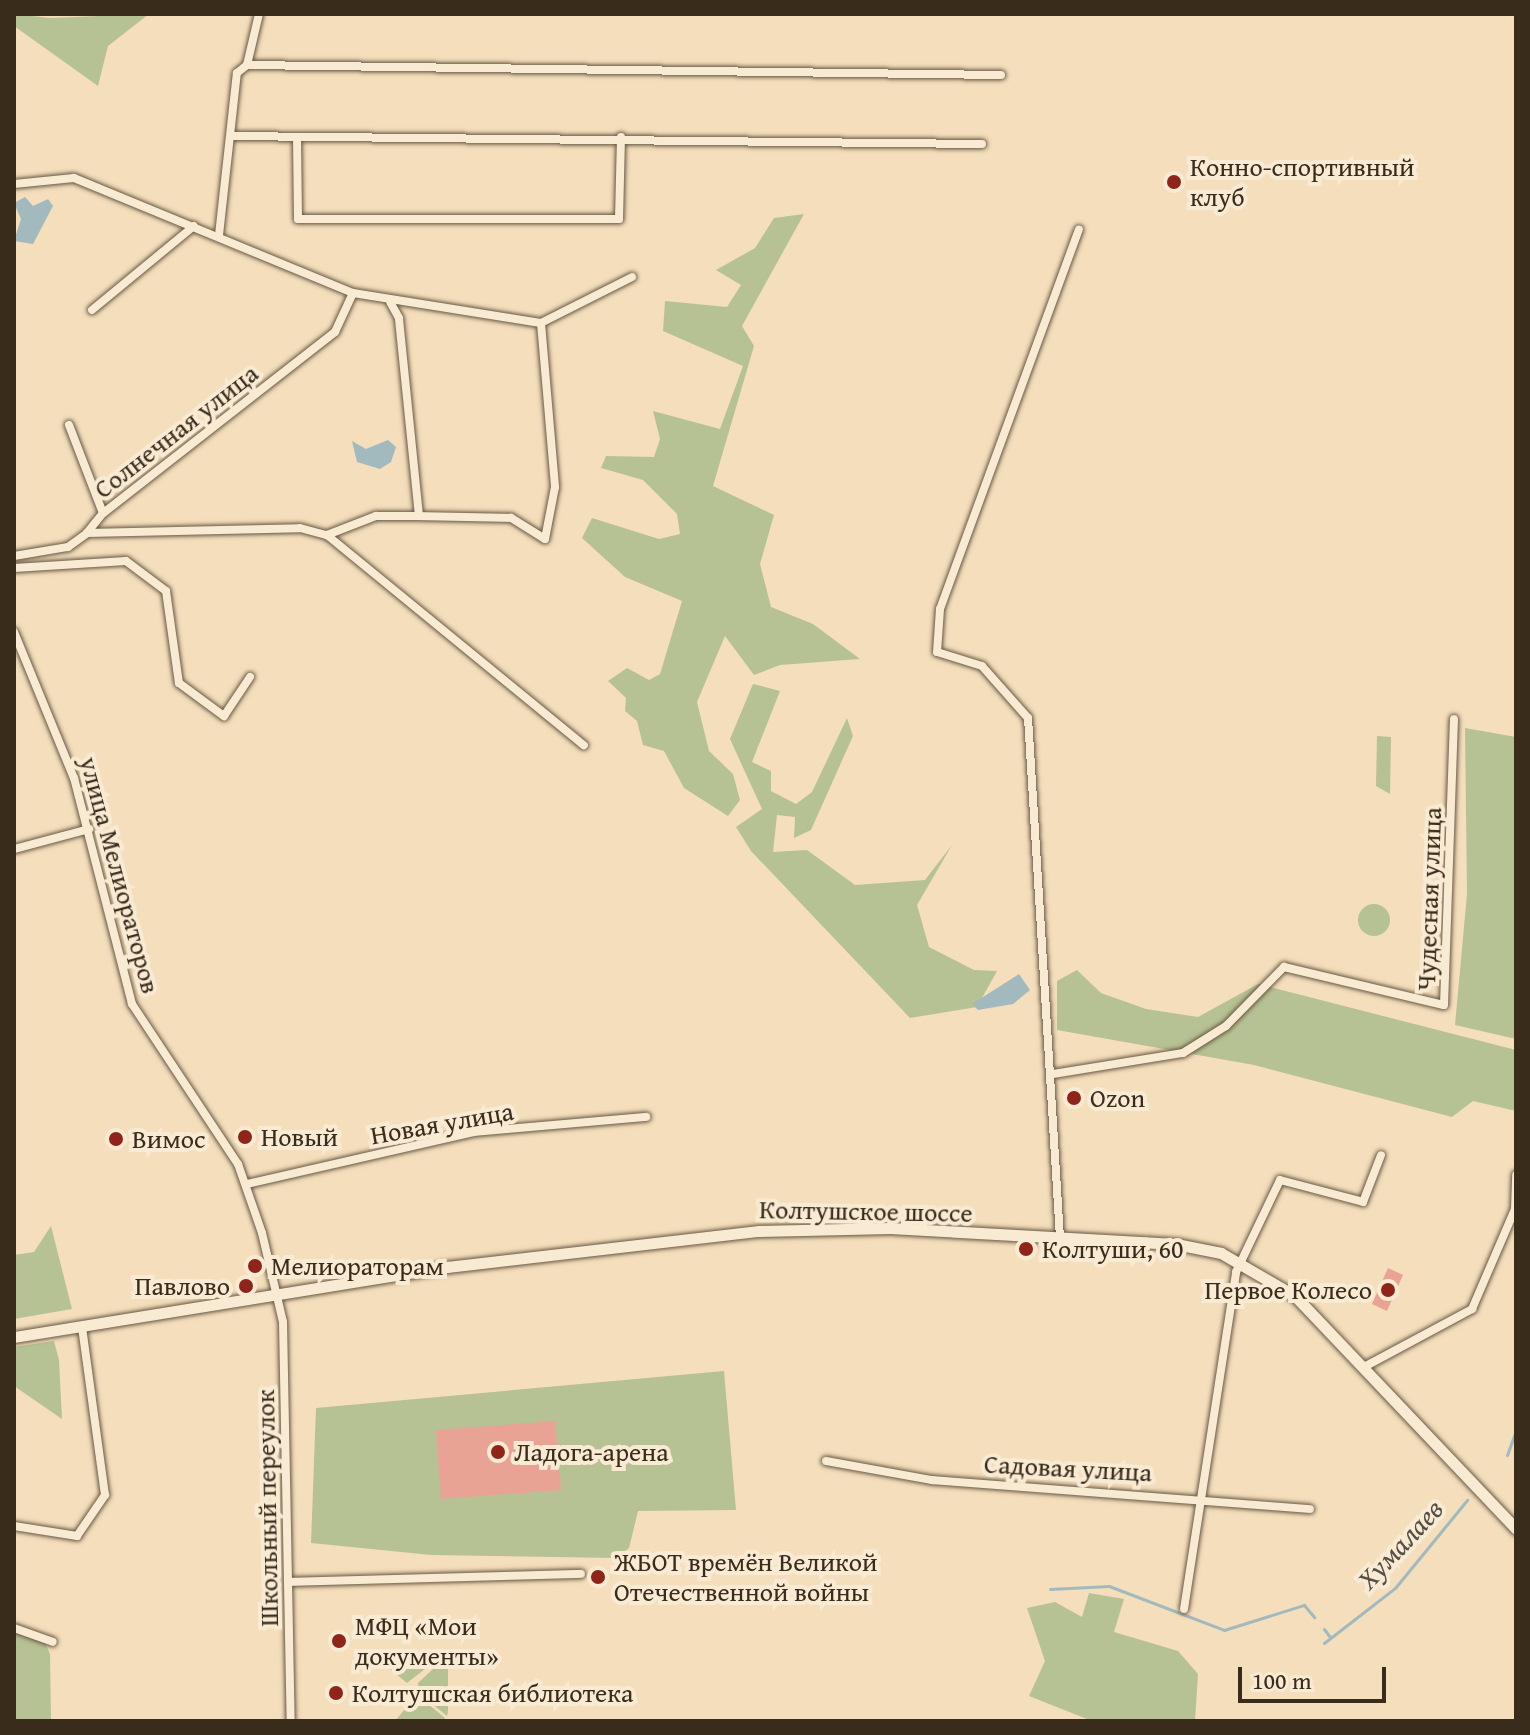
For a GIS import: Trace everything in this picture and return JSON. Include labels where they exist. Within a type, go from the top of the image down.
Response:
[{"type":"main road","name":"Колтушское шоссе","points":[[14,1337],[277,1295],[759,1231],[1060,1238],[1187,1246],[1242,1263],[1295,1296],[1516,1529]]},
{"type":"street","points":[[219,235],[237,73],[247,65],[259,14]]},
{"type":"street","points":[[247,65],[1001,75]]},
{"type":"street","points":[[231,136],[621,137],[982,144]]},
{"type":"street","points":[[297,137],[298,219],[619,219],[621,137]]},
{"type":"street","points":[[14,184],[74,178],[219,235],[353,293],[390,302],[541,323],[632,277]]},
{"type":"street","points":[[92,310],[194,226]]},
{"type":"street","points":[[1060,1238],[1053,1074],[1028,718],[982,666],[937,652],[949,581],[1079,230]]},
{"type":"street","name":"Солнечная улица","points":[[87,533],[103,513],[335,332],[353,293]]},
{"type":"street","points":[[390,302],[399,318],[419,516]]},
{"type":"street","points":[[541,323],[555,487],[545,539],[511,518],[419,516],[376,516],[327,535],[584,745]]},
{"type":"street","points":[[69,425],[103,513]]},
{"type":"street","name":"Солнечная улица","points":[[87,533],[300,528],[327,535]]},
{"type":"street","points":[[14,556],[68,547],[87,533]]},
{"type":"street","points":[[14,568],[126,561],[166,591],[179,683],[224,716],[250,677]]},
{"type":"street","name":"улица Мелиораторов","points":[[14,632],[18,651],[56,723],[89,829],[141,1025],[247,1184],[277,1295]]},
{"type":"street","name":"Чудесная улица","points":[[1053,1074],[1183,1053],[1226,1026],[1278,968],[1444,1005],[1454,719]]},
{"type":"street","points":[[14,849],[89,829]]},
{"type":"street","name":"Новая улица","points":[[247,1184],[474,1132],[646,1117]]},
{"type":"street","points":[[1184,1609],[1197,1496],[1242,1263],[1280,1180],[1363,1202],[1381,1155]]},
{"type":"street","points":[[1364,1367],[1472,1309],[1515,1209],[1516,1175]]},
{"type":"street","name":"Школьный переулок","points":[[277,1295],[290,1582],[291,1721]]},
{"type":"street","points":[[14,1526],[77,1536],[105,1495],[82,1328]]},
{"type":"street","name":"Садовая улица","points":[[826,1461],[932,1480],[1197,1496],[1310,1509]]},
{"type":"street","points":[[290,1582],[581,1574]]},
{"type":"street","points":[[14,1628],[53,1642]]},
{"type":"green space","points":[[14,14],[50,18],[149,14],[108,46],[98,86],[14,26]]},
{"type":"green space","points":[[804,214],[742,326],[754,346],[713,486],[774,515],[760,564],[771,607],[813,624],[860,659],[780,665],[754,675],[725,636],[697,702],[709,751],[733,774],[740,800],[728,816],[684,788],[664,751],[643,745],[637,721],[625,711],[626,698],[608,681],[627,668],[649,680],[660,674],[682,601],[625,577],[582,538],[592,518],[659,539],[680,534],[677,514],[643,480],[601,468],[606,456],[654,457],[660,439],[653,411],[720,429],[743,366],[663,331],[665,301],[727,307],[741,285],[716,270],[755,248],[774,218]]},
{"type":"green space","points":[[753,684],[780,691],[752,762],[771,771],[771,791],[796,804],[812,792],[847,718],[853,736],[811,830],[794,838],[795,817],[777,815],[773,852],[807,850],[855,885],[925,880],[952,845],[917,905],[929,947],[974,970],[997,971],[977,1007],[910,1018],[751,851],[736,827],[762,809],[730,739]]},
{"type":"green space","points":[[1465,728],[1516,737],[1516,1039],[1455,1025],[1467,894]]},
{"type":"green space","points":[[1377,736],[1391,737],[1390,794],[1376,786]]},
{"type":"green space","points":[[1374,904],[1385,909],[1390,920],[1385,931],[1374,936],[1363,931],[1358,920],[1363,909]]},
{"type":"green space","points":[[1077,970],[1101,993],[1146,1009],[1198,1017],[1258,984],[1516,1050],[1516,1111],[1473,1101],[1452,1117],[1254,1065],[1057,1030],[1057,981]]},
{"type":"green space","points":[[51,1226],[72,1309],[14,1319],[14,1255],[34,1252]]},
{"type":"green space","points":[[54,1341],[59,1360],[62,1419],[14,1386],[14,1347]]},
{"type":"green space","points":[[724,1371],[736,1510],[638,1511],[629,1548],[616,1558],[431,1555],[311,1543],[316,1408]]},
{"type":"green space","points":[[1089,1593],[1124,1599],[1114,1632],[1178,1651],[1198,1674],[1195,1721],[1092,1721],[1029,1696],[1045,1661],[1027,1608],[1055,1602],[1082,1617]]},
{"type":"green space","points":[[14,1632],[45,1643],[50,1654],[51,1721],[14,1721]]},
{"type":"green space","points":[[443,1655],[407,1683],[374,1656]]},
{"type":"green space","points":[[448,1655],[447,1716],[419,1693],[418,1683]]},
{"type":"green space","points":[[417,1695],[445,1718],[443,1721],[395,1721]]},
{"type":"water","points":[[25,197],[33,206],[48,199],[53,206],[33,244],[14,241],[21,219],[14,203]]},
{"type":"water","points":[[388,440],[396,447],[391,462],[380,469],[357,462],[352,441],[366,449]]},
{"type":"water","points":[[1019,974],[1030,990],[1013,1004],[978,1010],[972,1004]]},
{"type":"building","name":"Первое Колесо","points":[[1388,1268],[1403,1275],[1387,1311],[1372,1304]]},
{"type":"building","name":"Ладога-арена","points":[[555,1421],[561,1490],[441,1499],[436,1430]]},
{"type":"waterway","name":"Хумалаев","points":[[1507,1455],[1516,1430]]},
{"type":"waterway","name":"Хумалаев","points":[[1324,1643],[1395,1588],[1467,1500]]},
{"type":"waterway","points":[[1050,1589],[1109,1586],[1224,1630],[1304,1605],[1314,1617]]},
{"type":"waterway","points":[[1324,1629],[1330,1637]]},
{"type":"place","name":"Конно-спортивный клуб","points":[[1174,182]]},
{"type":"place","name":"Ozon","points":[[1074,1098]]},
{"type":"place","name":"Новый","points":[[245,1137]]},
{"type":"place","name":"Вимос","points":[[116,1139]]},
{"type":"place","name":"Колтуши, 60","points":[[1026,1249]]},
{"type":"place","name":"Мелиораторам","points":[[255,1266]]},
{"type":"place","name":"Павлово","points":[[246,1286]]},
{"type":"place","name":"Первое Колесо","points":[[1388,1290]]},
{"type":"place","name":"Ладога-арена","points":[[498,1452]]},
{"type":"place","name":"ЖБОТ времён Великой Отечественной войны","points":[[598,1577]]},
{"type":"place","name":"МФЦ «Мои документы»","points":[[339,1641]]},
{"type":"place","name":"Колтушская библиотека","points":[[336,1693]]}]
